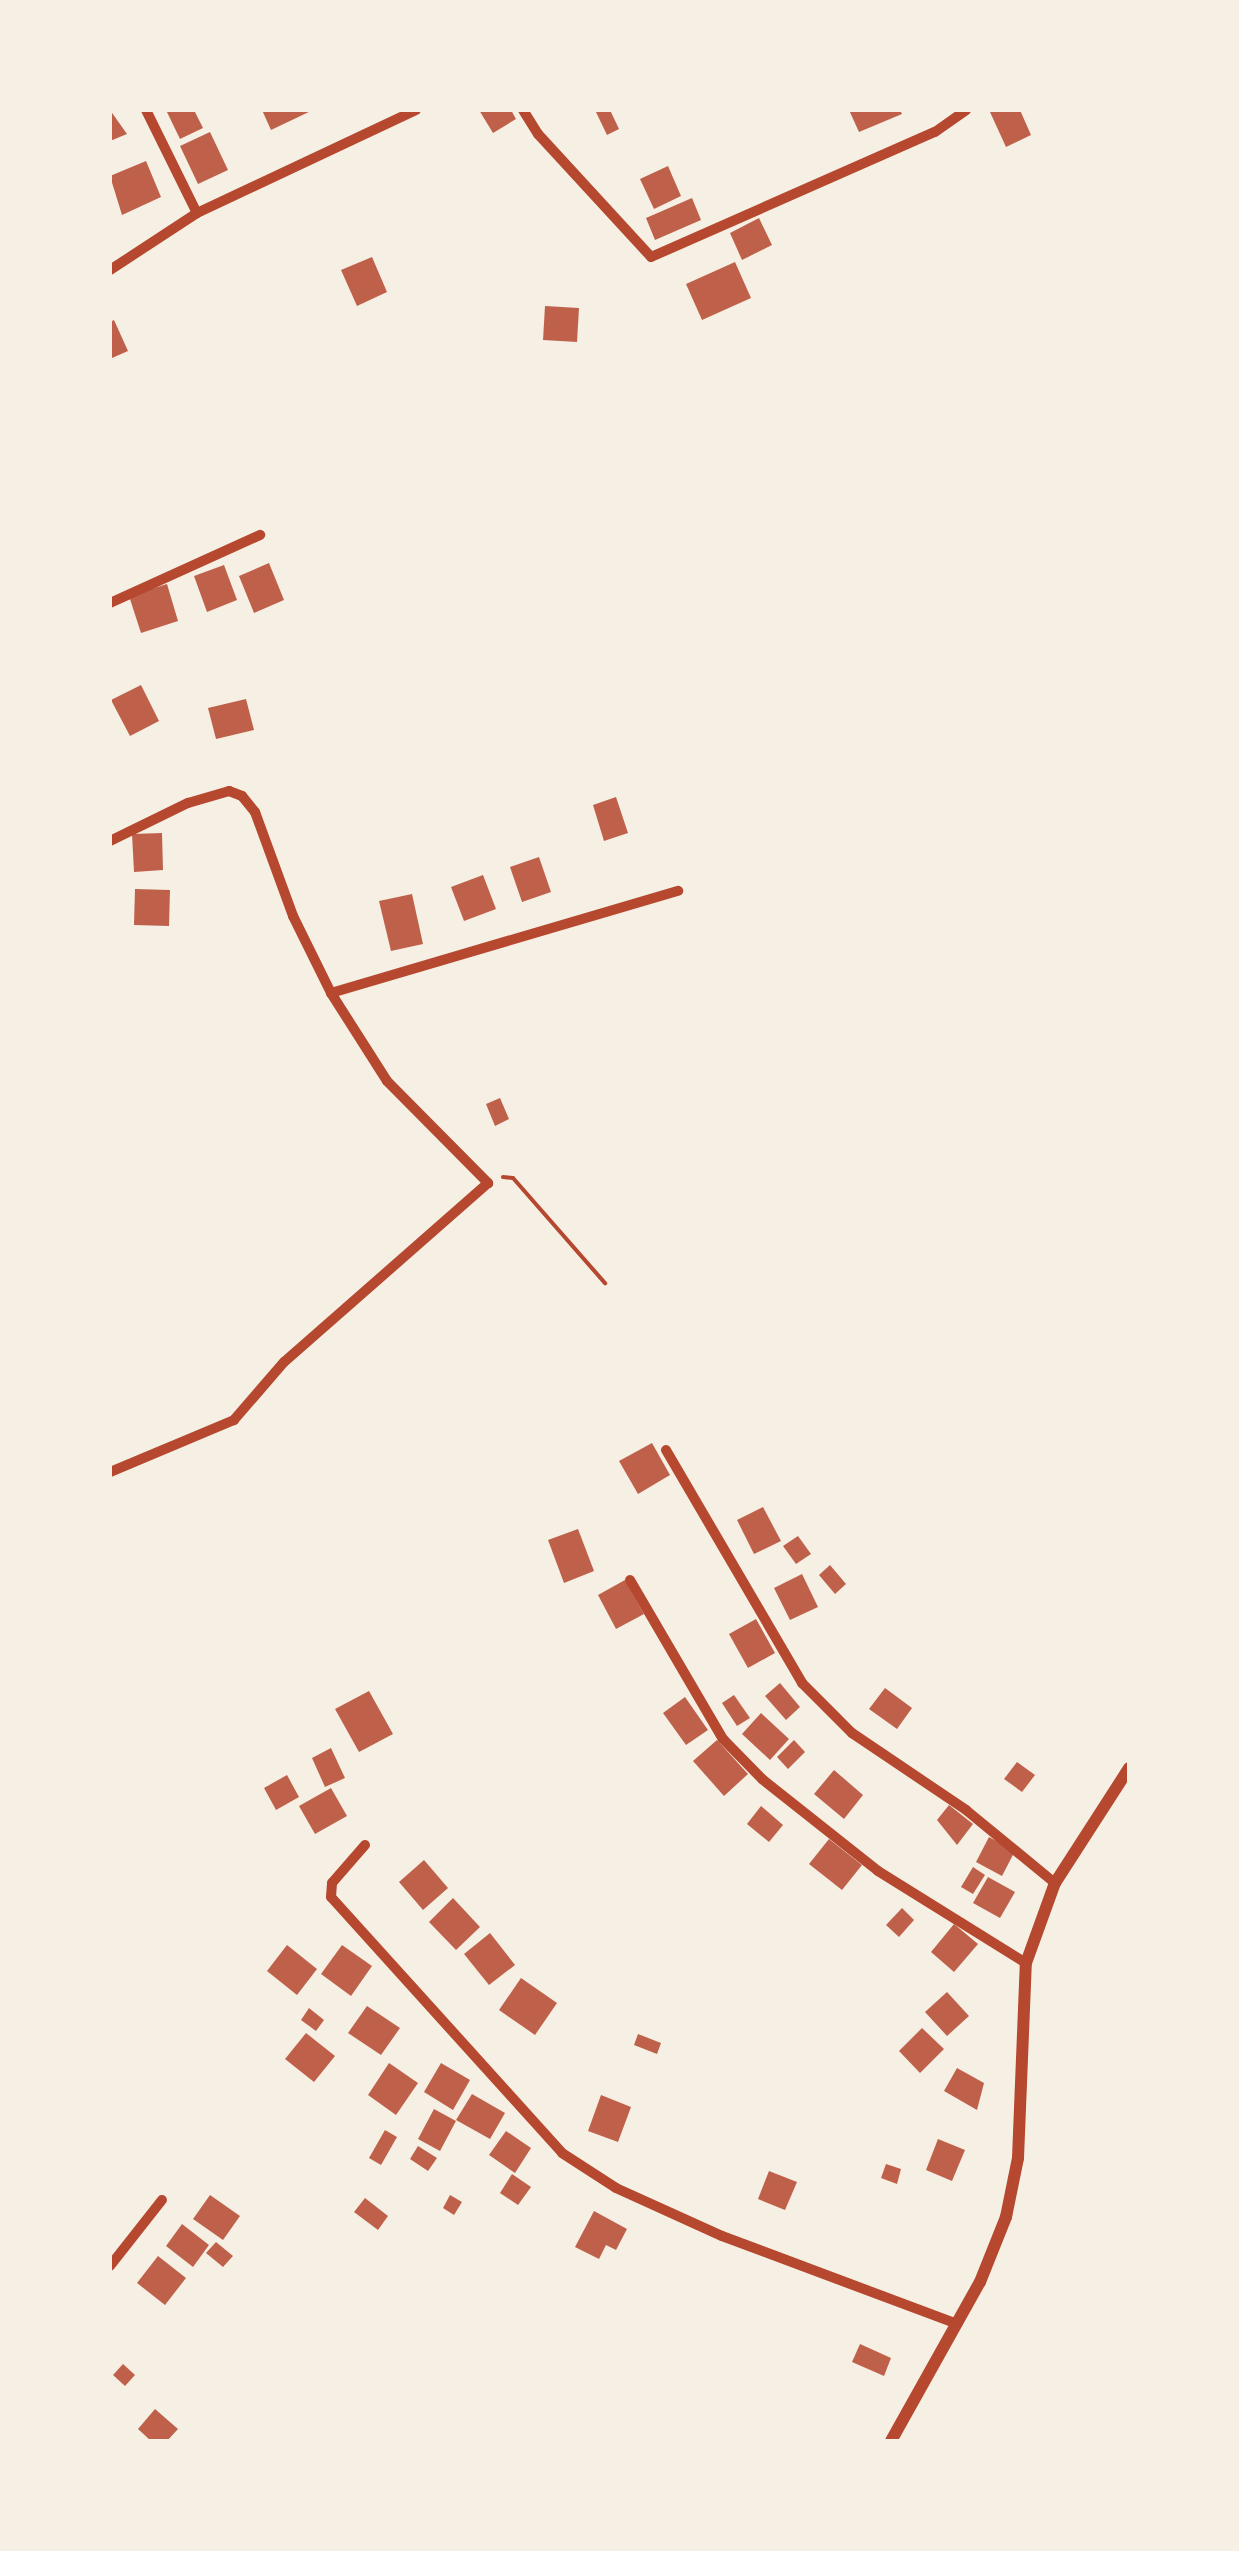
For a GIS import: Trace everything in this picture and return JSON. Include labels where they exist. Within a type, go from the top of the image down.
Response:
[{"type":"street","points":[[146,110],[197,213]]},
{"type":"street","points":[[110,270],[197,213],[416,110]]},
{"type":"street","points":[[523,110],[551,150],[652,257],[935,132],[966,110]]},
{"type":"street","points":[[110,603],[260,535]]},
{"type":"street","points":[[110,841],[188,803],[229,791],[242,796],[256,812],[293,916],[331,993],[387,1081],[488,1183],[477,1197],[284,1362],[234,1420],[110,1472]]},
{"type":"street","points":[[331,993],[678,891]]},
{"type":"street","points":[[666,1450],[802,1683],[852,1733],[966,1810],[1054,1883]]},
{"type":"street","points":[[630,1580],[723,1739],[762,1779],[878,1871],[1026,1963]]},
{"type":"street","points":[[891,2441],[956,2324],[1006,2216],[1018,2158],[1026,1963],[1054,1883],[1129,1768]]},
{"type":"street","points":[[365,1845],[332,1883],[331,1898],[562,2153],[616,2188],[722,2236],[956,2324]]},
{"type":"street","points":[[110,2266],[162,2200]]},
{"type":"path","points":[[481,1175],[513,1178],[605,1283]]},
{"type":"building","points":[[110,110],[127,134],[110,141]]},
{"type":"building","points":[[166,110],[194,110],[203,128],[180,139]]},
{"type":"building","points":[[262,110],[313,110],[271,130]]},
{"type":"building","points":[[479,110],[511,110],[516,119],[493,133]]},
{"type":"building","points":[[595,110],[610,110],[619,129],[607,135]]},
{"type":"building","points":[[849,110],[900,110],[902,114],[859,132]]},
{"type":"building","points":[[1020,110],[1031,135],[1006,147],[990,112]]},
{"type":"building","points":[[210,132],[228,170],[198,184],[180,146]]},
{"type":"building","points":[[146,161],[161,197],[122,215],[110,176]]},
{"type":"building","points":[[668,166],[681,196],[654,209],[640,179]]},
{"type":"building","points":[[692,198],[701,220],[655,240],[646,218]]},
{"type":"building","points":[[759,218],[772,245],[742,260],[730,233]]},
{"type":"building","points":[[372,257],[387,292],[357,306],[341,270]]},
{"type":"building","points":[[735,262],[751,298],[702,320],[686,284]]},
{"type":"building","points":[[545,306],[579,308],[577,342],[543,340]]},
{"type":"building","points":[[114,320],[128,351],[112,358],[110,322]]},
{"type":"building","points":[[269,563],[284,600],[254,613],[239,576]]},
{"type":"building","points":[[224,565],[237,600],[207,612],[194,576]]},
{"type":"building","points":[[167,584],[178,621],[141,633],[129,596]]},
{"type":"building","points":[[141,685],[159,721],[130,736],[111,700]]},
{"type":"building","points":[[246,699],[254,730],[216,739],[208,708]]},
{"type":"building","points":[[616,797],[628,833],[604,841],[593,805]]},
{"type":"building","points":[[162,833],[163,870],[134,872],[132,834]]},
{"type":"building","points":[[539,857],[551,892],[522,902],[510,867]]},
{"type":"building","points":[[483,875],[496,909],[464,921],[451,887]]},
{"type":"building","points":[[135,889],[170,890],[169,926],[134,925]]},
{"type":"building","points":[[412,894],[423,944],[391,951],[379,901]]},
{"type":"building","points":[[500,1098],[509,1119],[495,1126],[486,1104]]},
{"type":"building","points":[[652,1443],[670,1475],[638,1494],[619,1461]]},
{"type":"building","points":[[763,1507],[781,1541],[754,1554],[737,1520]]},
{"type":"building","points":[[578,1529],[594,1571],[564,1583],[548,1540]]},
{"type":"building","points":[[798,1536],[811,1554],[796,1564],[783,1546]]},
{"type":"building","points":[[830,1565],[846,1584],[835,1594],[819,1575]]},
{"type":"building","points":[[802,1574],[818,1607],[790,1620],[774,1588]]},
{"type":"building","points":[[625,1580],[644,1614],[616,1629],[598,1595]]},
{"type":"building","points":[[756,1619],[775,1653],[748,1668],[729,1634]]},
{"type":"building","points":[[780,1683],[800,1707],[786,1720],[765,1696]]},
{"type":"building","points":[[885,1688],[912,1708],[897,1729],[869,1709]]},
{"type":"building","points":[[369,1691],[393,1734],[359,1752],[335,1709]]},
{"type":"building","points":[[734,1695],[750,1718],[737,1726],[722,1703]]},
{"type":"building","points":[[685,1697],[708,1730],[686,1745],[663,1713]]},
{"type":"building","points":[[761,1713],[789,1739],[770,1760],[742,1734]]},
{"type":"building","points":[[717,1740],[748,1774],[724,1796],[693,1761]]},
{"type":"building","points":[[794,1740],[805,1752],[788,1769],[777,1757]]},
{"type":"building","points":[[331,1748],[345,1778],[325,1787],[312,1758]]},
{"type":"building","points":[[1017,1762],[1035,1775],[1022,1792],[1004,1779]]},
{"type":"building","points":[[834,1770],[863,1795],[844,1819],[814,1794]]},
{"type":"building","points":[[287,1775],[299,1797],[276,1810],[264,1788]]},
{"type":"building","points":[[331,1788],[347,1816],[315,1834],[299,1806]]},
{"type":"building","points":[[949,1805],[973,1824],[957,1845],[937,1820]]},
{"type":"building","points":[[761,1806],[783,1825],[769,1842],[747,1824]]},
{"type":"building","points":[[989,1837],[1015,1851],[1002,1876],[976,1862]]},
{"type":"building","points":[[829,1839],[862,1865],[842,1890],[809,1864]]},
{"type":"building","points":[[424,1860],[448,1888],[423,1910],[399,1882]]},
{"type":"building","points":[[973,1867],[985,1875],[973,1894],[961,1887]]},
{"type":"building","points":[[988,1877],[1015,1892],[1000,1918],[973,1903]]},
{"type":"building","points":[[453,1898],[480,1927],[456,1950],[429,1922]]},
{"type":"building","points":[[902,1908],[914,1920],[899,1937],[886,1925]]},
{"type":"building","points":[[954,1924],[978,1944],[954,1972],[931,1952]]},
{"type":"building","points":[[490,1933],[515,1965],[489,1985],[464,1954]]},
{"type":"building","points":[[287,1945],[317,1969],[297,1995],[267,1971]]},
{"type":"building","points":[[342,1945],[372,1966],[351,1996],[321,1974]]},
{"type":"building","points":[[521,1978],[557,2003],[535,2035],[499,2010]]},
{"type":"building","points":[[947,1992],[969,2016],[947,2036],[925,2012]]},
{"type":"building","points":[[367,2006],[400,2028],[381,2055],[348,2033]]},
{"type":"building","points":[[309,2008],[324,2020],[316,2031],[301,2020]]},
{"type":"building","points":[[922,2028],[944,2049],[920,2073],[899,2051]]},
{"type":"building","points":[[306,2033],[335,2056],[314,2082],[285,2059]]},
{"type":"building","points":[[638,2034],[661,2043],[657,2054],[634,2045]]},
{"type":"building","points":[[389,2063],[418,2083],[396,2115],[368,2095]]},
{"type":"building","points":[[441,2063],[470,2080],[453,2110],[424,2092]]},
{"type":"building","points":[[957,2068],[984,2083],[977,2110],[944,2091]]},
{"type":"building","points":[[472,2094],[505,2113],[490,2139],[456,2120]]},
{"type":"building","points":[[601,2095],[631,2107],[618,2142],[588,2131]]},
{"type":"building","points":[[434,2109],[456,2121],[440,2151],[418,2139]]},
{"type":"building","points":[[385,2130],[397,2137],[381,2165],[369,2158]]},
{"type":"building","points":[[506,2131],[531,2148],[515,2173],[489,2155]]},
{"type":"building","points":[[938,2139],[965,2150],[952,2181],[926,2170]]},
{"type":"building","points":[[418,2146],[437,2158],[428,2171],[410,2159]]},
{"type":"building","points":[[886,2164],[901,2169],[897,2184],[881,2178]]},
{"type":"building","points":[[769,2171],[797,2182],[785,2210],[758,2199]]},
{"type":"building","points":[[512,2174],[531,2187],[518,2205],[500,2193]]},
{"type":"building","points":[[210,2195],[240,2216],[223,2240],[193,2219]]},
{"type":"building","points":[[450,2195],[462,2202],[454,2215],[443,2208]]},
{"type":"building","points":[[365,2198],[388,2216],[378,2230],[354,2212]]},
{"type":"building","points":[[594,2211],[627,2229],[616,2250],[606,2245],[599,2259],[575,2247]]},
{"type":"building","points":[[182,2224],[209,2245],[193,2267],[166,2246]]},
{"type":"building","points":[[216,2242],[233,2256],[223,2267],[206,2253]]},
{"type":"building","points":[[158,2256],[186,2278],[165,2305],[137,2283]]},
{"type":"building","points":[[860,2344],[891,2358],[884,2376],[852,2362]]},
{"type":"building","points":[[123,2364],[135,2375],[125,2386],[113,2375]]},
{"type":"building","points":[[155,2409],[178,2429],[167,2441],[151,2441],[138,2429]]}]
